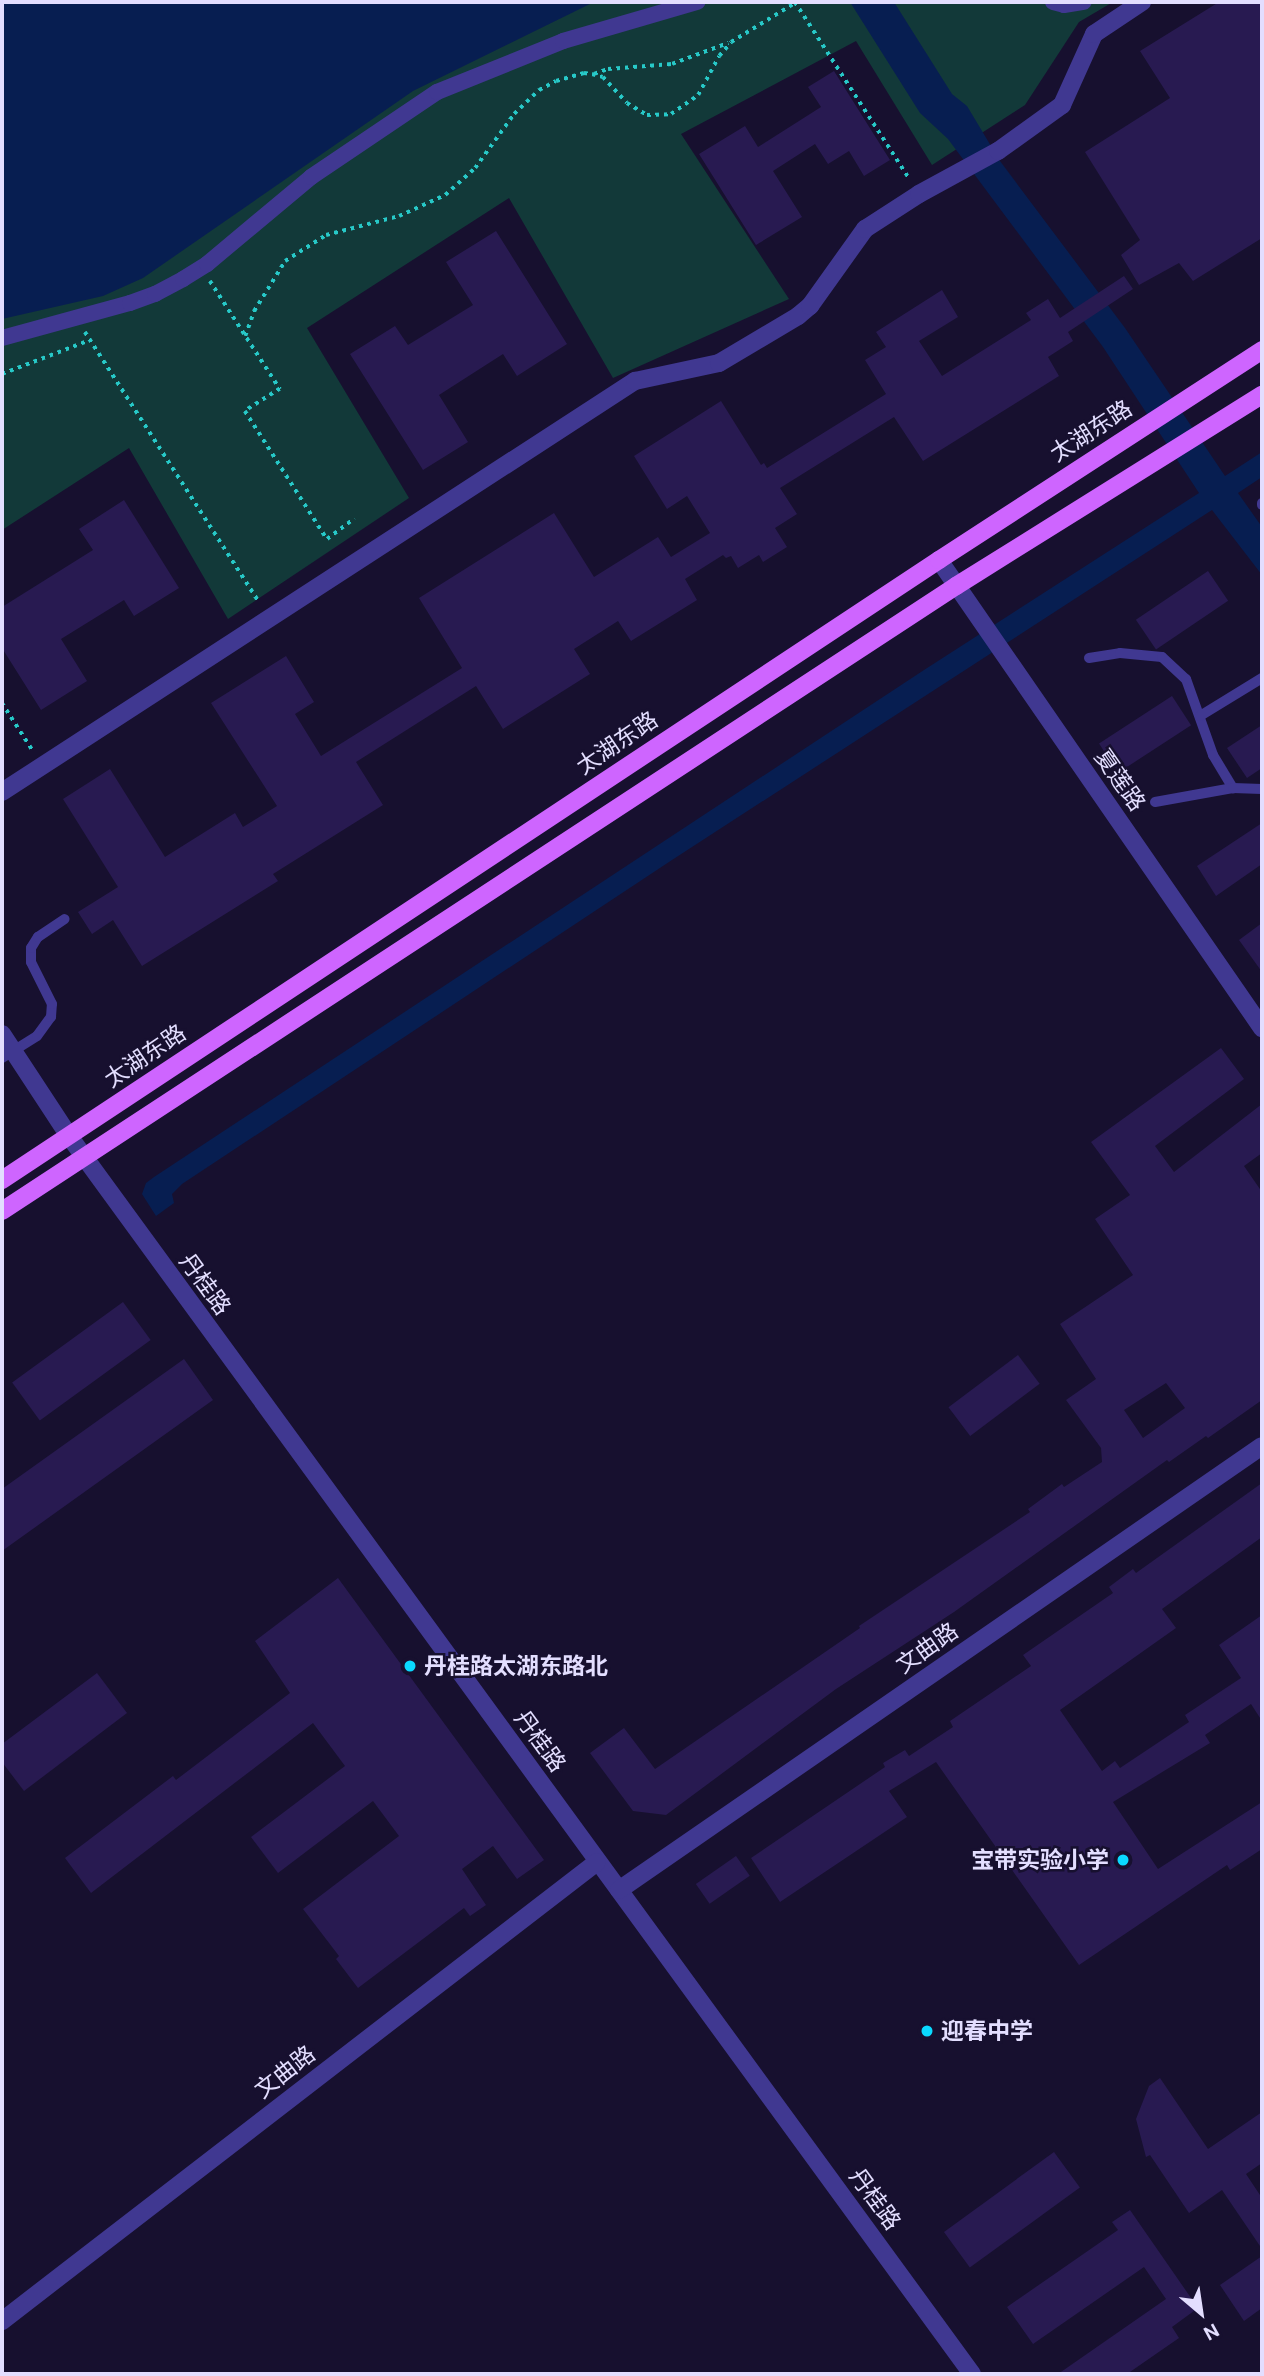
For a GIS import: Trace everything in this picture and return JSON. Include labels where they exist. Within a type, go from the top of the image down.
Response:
[{"type":"main road","name":"太湖东路","points":[[2,1180],[939,560],[1262,350]]},
{"type":"main road","points":[[2,1212],[82,1157],[957,586],[1262,396]]},
{"type":"street","points":[[2,338],[155,294],[201,268],[311,177],[438,92],[563,41],[697,2]]},
{"type":"street","points":[[1054,2],[1071,5],[1084,2]]},
{"type":"street","points":[[2,792],[635,381],[719,363],[798,316],[810,306],[865,229],[919,194],[998,151],[1062,105],[1094,34],[1142,2]]},
{"type":"street","name":"夏莲路","points":[[939,560],[1262,1028]]},
{"type":"street","name":"丹桂路","points":[[2,1034],[8,1054],[82,1157],[972,2374]]},
{"type":"street","name":"文曲路","points":[[619,1890],[1262,1446]]},
{"type":"street","name":"文曲路","points":[[2,2321],[597,1862]]},
{"type":"lane","points":[[1089,658],[1120,653],[1163,657],[1186,679],[1213,755],[1233,788]]},
{"type":"lane","points":[[1200,716],[1262,678]]},
{"type":"lane","points":[[1155,802],[1233,788],[1262,789]]},
{"type":"lane","points":[[8,1054],[37,1036],[51,1017],[52,1004],[31,962],[31,948],[38,937],[65,919]]},
{"type":"path","points":[[592,74],[608,69],[671,64],[731,42],[795,2],[919,194]]},
{"type":"path","points":[[245,335],[269,284],[285,261],[305,246],[349,227],[398,216],[445,195],[475,169],[526,100],[556,81],[584,73],[603,76],[627,103],[647,115],[671,114],[698,94],[719,56],[731,42]]},
{"type":"path","points":[[201,268],[280,389],[245,411],[327,539],[354,519]]},
{"type":"path","points":[[76,318],[270,619]]},
{"type":"path","points":[[2,374],[90,340]]},
{"type":"path","points":[[2,703],[43,766]]},
{"type":"green space","points":[[2,2],[1113,2],[1079,22],[1025,105],[932,165],[856,41],[681,134],[789,299],[613,378],[509,198],[307,328],[409,498],[228,619],[129,448],[2,530]]},
{"type":"water","points":[[2,2],[594,2],[413,91],[143,278],[103,296],[2,319]]},
{"type":"water","points":[[850,2],[894,2],[952,94],[967,106],[1000,161],[1125,328],[1225,476],[1262,452],[1262,477],[1238,493],[1262,527],[1262,575],[1212,510],[672,860],[182,1184],[172,1194],[174,1203],[156,1216],[142,1194],[146,1183],[154,1177],[924,670],[1199,493],[1103,347],[948,139],[920,113]]},
{"type":"building","points":[[1219,2],[1262,2],[1262,238],[1193,281],[1179,263],[1139,285],[1121,255],[1140,240],[1085,152],[1170,98],[1140,51]]},
{"type":"building","points":[[834,71],[890,160],[864,176],[849,151],[828,164],[815,144],[773,171],[802,217],[756,245],[699,154],[745,126],[758,147],[821,107],[808,87]]},
{"type":"building","points":[[496,231],[567,344],[517,376],[503,354],[439,395],[468,442],[423,470],[350,354],[395,326],[408,345],[473,305],[446,262]]},
{"type":"building","points":[[1124,276],[1133,289],[1068,332],[1073,341],[1048,357],[1059,376],[923,461],[894,417],[780,488],[797,514],[775,528],[787,547],[763,562],[759,555],[738,568],[731,556],[726,558],[723,555],[685,579],[697,600],[631,641],[618,621],[574,649],[590,674],[503,729],[476,686],[356,762],[383,805],[273,874],[278,881],[142,966],[113,920],[92,934],[78,912],[118,887],[63,799],[110,769],[165,857],[235,813],[243,827],[277,806],[211,703],[286,656],[314,702],[295,714],[321,756],[462,668],[419,598],[554,513],[594,577],[658,537],[671,557],[710,533],[687,496],[667,509],[634,456],[721,401],[761,465],[764,463],[767,468],[886,394],[865,360],[886,347],[876,332],[942,290],[958,317],[919,341],[942,376],[1031,320],[1026,313],[1048,299],[1060,318]]},
{"type":"building","points":[[124,500],[179,588],[134,616],[124,600],[61,639],[87,681],[41,710],[2,648],[2,607],[93,550],[79,529]]},
{"type":"building","points":[[1208,571],[1228,601],[1156,649],[1136,620]]},
{"type":"building","points":[[1172,696],[1191,725],[1118,773],[1099,743]]},
{"type":"building","points":[[1262,725],[1262,768],[1247,778],[1227,748]]},
{"type":"building","points":[[1262,823],[1262,864],[1216,896],[1197,866]]},
{"type":"building","points":[[1262,923],[1262,972],[1239,940]]},
{"type":"building","points":[[1221,1048],[1244,1079],[1155,1146],[1174,1172],[1262,1104],[1262,1153],[1244,1166],[1262,1192],[1262,1400],[1208,1438],[1206,1436],[1169,1462],[1167,1460],[954,1612],[836,1689],[666,1815],[633,1811],[590,1753],[624,1728],[655,1769],[860,1628],[859,1626],[1030,1512],[1028,1509],[1062,1484],[1064,1487],[1102,1462],[1101,1448],[1066,1400],[1096,1379],[1060,1324],[1133,1275],[1095,1219],[1130,1195],[1091,1142]],"holes":[[[1166,1383],[1185,1408],[1143,1438],[1124,1410]]]},
{"type":"building","points":[[123,1302],[151,1340],[40,1421],[12,1383]]},
{"type":"building","points":[[1018,1355],[1040,1384],[970,1436],[949,1407]]},
{"type":"building","points":[[184,1359],[213,1400],[2,1551],[2,1489]]},
{"type":"building","points":[[1262,1483],[1262,1537],[1162,1609],[1176,1628],[1060,1710],[1102,1771],[1115,1761],[1120,1768],[1189,1722],[1185,1715],[1241,1678],[1219,1645],[1262,1615],[1262,1721],[1251,1704],[1205,1735],[1210,1743],[1113,1802],[1158,1869],[1262,1802],[1262,1849],[1230,1870],[1227,1865],[1079,1965],[936,1762],[889,1791],[907,1817],[780,1902],[751,1858],[885,1767],[883,1763],[905,1750],[909,1756],[953,1727],[950,1721],[1031,1666],[1023,1655],[1113,1593],[1109,1587],[1133,1569],[1136,1573]]},
{"type":"building","points":[[338,1578],[544,1860],[517,1879],[493,1846],[462,1869],[486,1905],[470,1916],[464,1908],[358,1988],[336,1959],[339,1956],[303,1909],[399,1836],[373,1801],[278,1873],[251,1837],[345,1766],[313,1723],[91,1893],[65,1858],[173,1776],[176,1780],[290,1693],[255,1641]]},
{"type":"building","points":[[97,1673],[127,1713],[24,1791],[2,1762],[2,1744]]},
{"type":"building","points":[[736,1856],[750,1876],[710,1904],[696,1884]]},
{"type":"building","points":[[1160,2078],[1208,2149],[1262,2112],[1262,2163],[1246,2174],[1262,2198],[1262,2249],[1222,2190],[1189,2213],[1150,2155],[1146,2157],[1136,2119],[1149,2086]]},
{"type":"building","points":[[1054,2152],[1080,2188],[970,2268],[944,2232]]},
{"type":"building","points":[[1130,2210],[1198,2308],[1172,2327],[1179,2338],[1127,2374],[1058,2374],[1166,2299],[1144,2267],[1033,2344],[1007,2307],[1118,2230],[1112,2222]]},
{"type":"building","points":[[1262,2256],[1262,2308],[1244,2321],[1220,2285]]},
{"type":"place","name":"丹桂路太湖东路北","points":[[410,1666]]},
{"type":"place","name":"宝带实验小学","points":[[1123,1860]]},
{"type":"place","name":"迎春中学","points":[[927,2031]]}]
